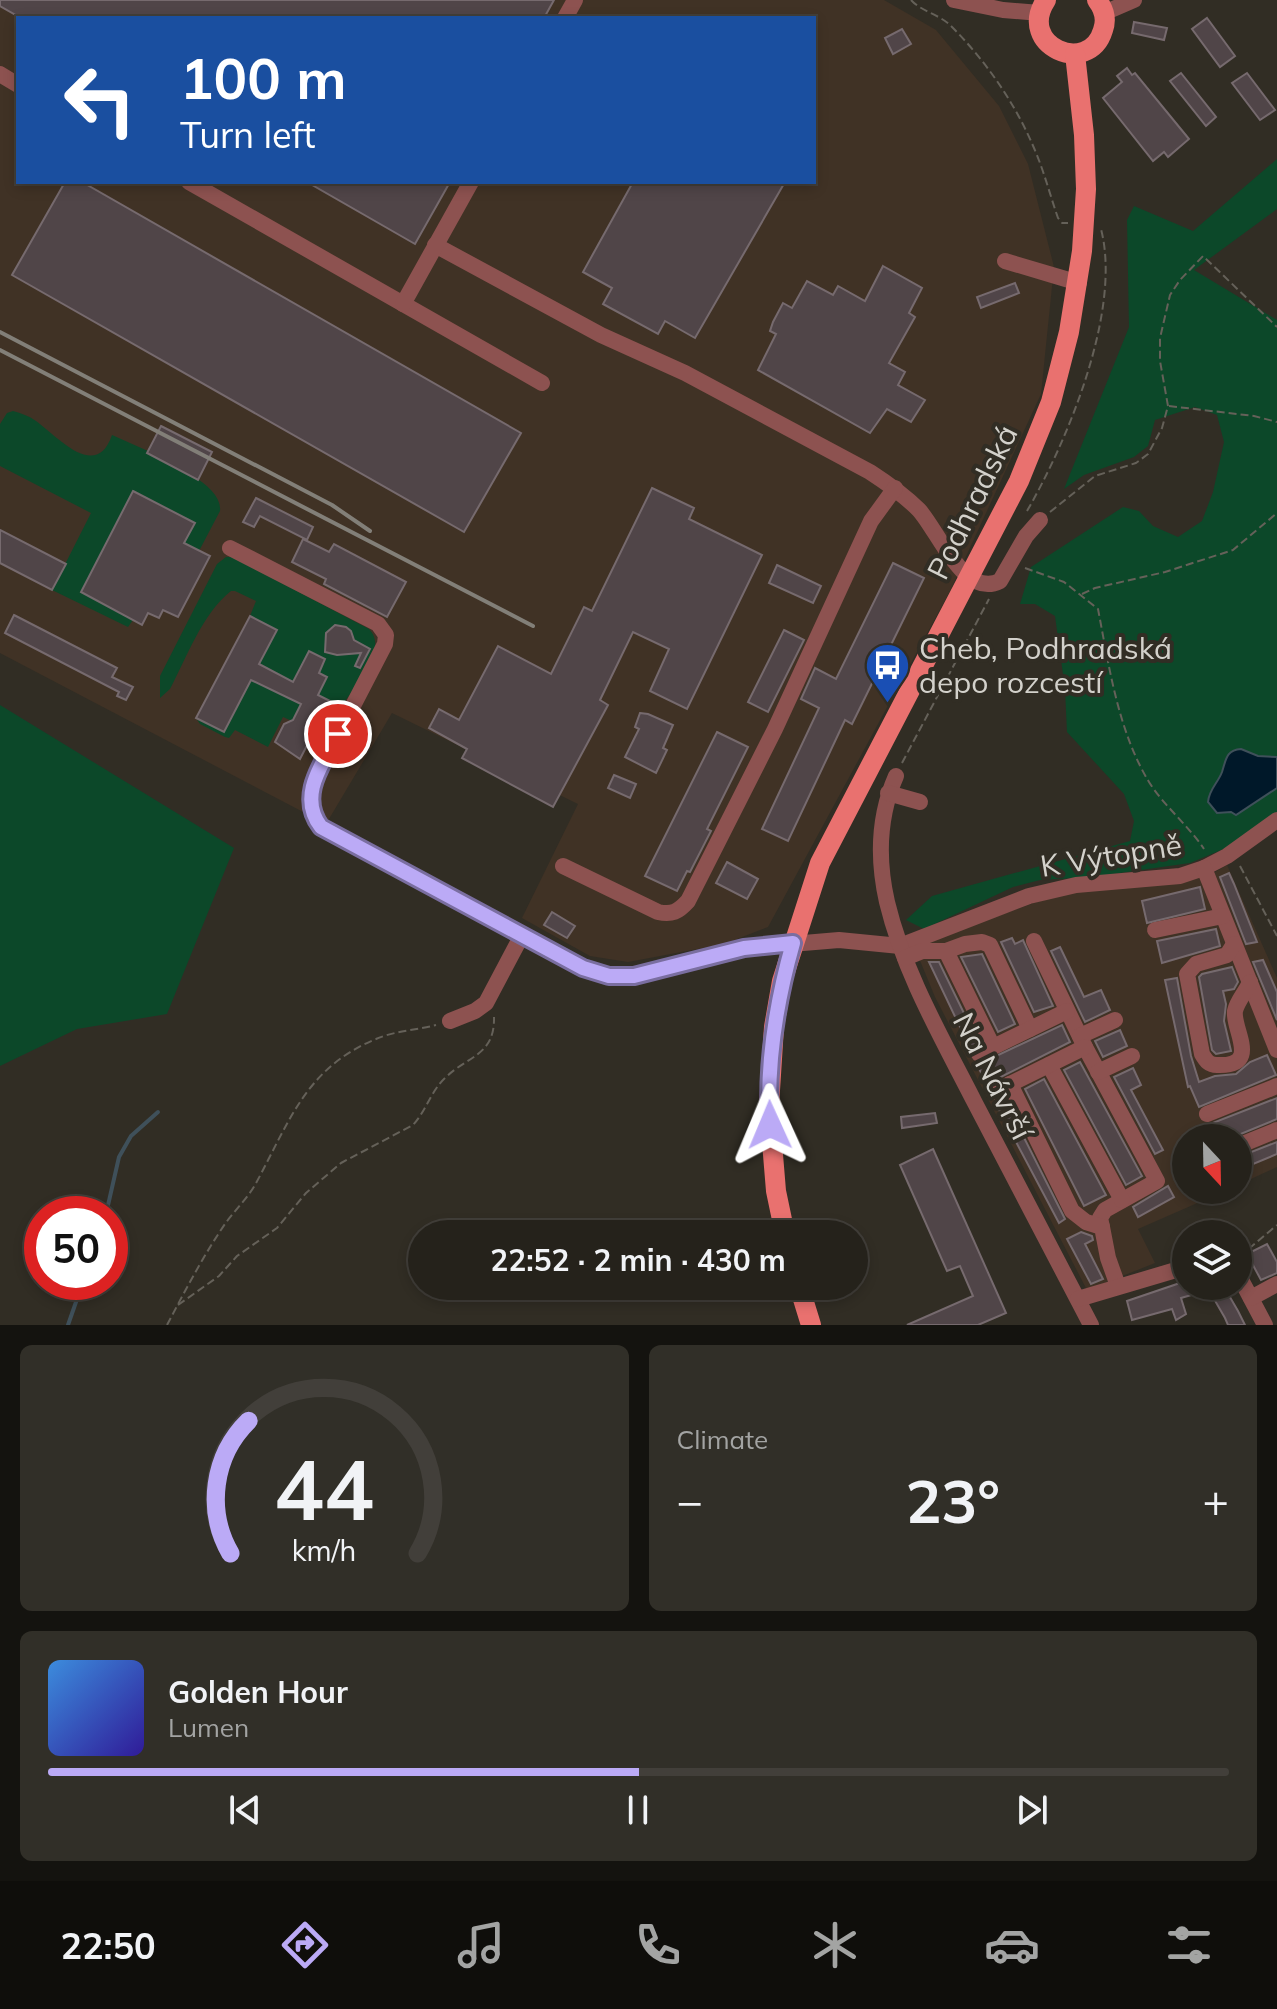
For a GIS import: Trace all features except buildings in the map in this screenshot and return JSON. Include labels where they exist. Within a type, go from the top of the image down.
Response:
[{"type":"main road","points":[[1043,6],[1039,27],[1045,40],[1055,49],[1075,54],[1089,49],[1099,40],[1104,27],[1100,6]]},
{"type":"main road","name":"Podhradská","points":[[782,1220],[776,1191],[769,1106],[774,1027],[793,943],[820,863],[969,579],[1036,443],[1060,370],[1079,283],[1086,189],[1075,54]]},
{"type":"main road","points":[[803,1300],[811,1325]]},
{"type":"street","points":[[954,0],[1003,10],[1043,6]]},
{"type":"street","points":[[1100,6],[1134,0]]},
{"type":"street","points":[[193,184],[542,383]]},
{"type":"street","points":[[403,304],[470,184]]},
{"type":"street","points":[[435,245],[601,335],[685,373],[870,472],[895,488],[920,512],[969,579],[984,585],[993,584],[1005,576],[1026,536],[1040,520]]},
{"type":"street","points":[[1005,261],[1079,283]]},
{"type":"street","points":[[563,866],[668,915],[680,910],[688,901],[775,729],[871,521],[895,488]]},
{"type":"street","points":[[230,548],[378,624],[386,635],[385,644],[315,779],[310,795],[315,819],[321,827],[583,968],[609,976],[634,976],[744,948],[793,943],[839,940],[902,952],[946,951],[982,942],[990,945],[1030,1029]]},
{"type":"street","name":"Na Návrší","points":[[896,776],[880,821],[880,859],[887,900],[902,952],[937,1030],[1091,1325]]},
{"type":"street","points":[[888,793],[920,802]]},
{"type":"street","name":"K Výtopně","points":[[902,952],[1029,896],[1076,885],[1180,876],[1209,866],[1277,820]]},
{"type":"street","points":[[1209,866],[1223,916],[1277,1050]]},
{"type":"street","points":[[1155,930],[1223,916]]},
{"type":"street","points":[[450,1021],[486,1003],[522,935]]},
{"type":"street","points":[[1034,941],[1082,1042],[1157,1181],[1105,1210],[1100,1218],[1108,1258],[1118,1286]]},
{"type":"street","points":[[1234,944],[1227,955],[1196,964],[1187,974],[1202,1054],[1212,1065],[1235,1061],[1241,1055],[1244,1046],[1236,1009],[1250,982]]},
{"type":"street","points":[[946,951],[986,1050],[1067,1011]]},
{"type":"street","points":[[994,1092],[1049,1065],[1115,1020]]},
{"type":"street","points":[[1098,1072],[1132,1056]]},
{"type":"street","points":[[1049,1065],[1122,1200]]},
{"type":"street","points":[[1010,1084],[1072,1211],[1086,1222],[1102,1227]]},
{"type":"street","points":[[1207,1114],[1277,1086]]},
{"type":"street","points":[[1252,1140],[1277,1130]]},
{"type":"street","points":[[1078,1299],[1172,1271]]},
{"type":"street","points":[[1252,1297],[1277,1284]]},
{"type":"street","points":[[1252,1300],[1265,1325]]},
{"type":"path","points":[[911,0],[918,8],[950,25],[993,75],[1034,147],[1058,218],[1062,223],[1073,224]]},
{"type":"path","points":[[1040,520],[1095,476],[1136,463],[1148,454],[1162,428],[1168,406],[1160,361],[1160,338],[1170,295],[1203,256],[1277,327]]},
{"type":"path","points":[[1168,406],[1254,416],[1277,422]]},
{"type":"path","points":[[1082,594],[1233,550],[1277,513]]},
{"type":"path","points":[[1011,564],[1064,582],[1098,609],[1119,708],[1135,754],[1150,784],[1195,835],[1209,866]]},
{"type":"path","points":[[896,776],[994,591]]},
{"type":"path","points":[[1231,853],[1277,936]]},
{"type":"path","points":[[178,1305],[219,1276],[237,1256],[277,1228],[306,1193],[341,1163],[413,1125],[445,1078],[479,1056],[489,1043],[495,1019],[492,1008],[486,1003]]},
{"type":"path","points":[[167,1325],[225,1225],[253,1188],[303,1094],[326,1068],[379,1037],[450,1021]]},
{"type":"path","points":[[1252,1246],[1277,1225]]},
{"type":"shaded area","points":[[0,0],[884,0],[936,30],[999,106],[1028,164],[1054,267],[1041,394],[950,591],[768,927],[724,944],[628,962],[590,956],[522,918],[578,804],[392,713],[326,824],[0,653]]},
{"type":"shaded area","points":[[1227,865],[1277,978],[1277,1167],[1252,1179],[1252,1124],[1172,1124],[1172,1204],[1195,1204],[1138,1229],[1155,1263],[1087,1290],[935,997],[914,946],[1037,902],[1080,891],[1210,875]]},
{"type":"green space","points":[[1277,159],[1277,209],[1194,270],[1277,320],[1277,814],[1226,848],[1190,863],[1092,877],[1040,880],[1013,887],[924,929],[906,920],[932,896],[1130,841],[1134,821],[1124,794],[1067,732],[1065,689],[1055,616],[1035,604],[1020,604],[1031,567],[1123,507],[1139,511],[1153,526],[1178,537],[1202,521],[1213,492],[1224,442],[1217,415],[1195,407],[1155,420],[1148,446],[1134,457],[1084,475],[1064,489],[1129,327],[1127,220],[1134,206],[1193,231]]},
{"type":"green space","points":[[13,411],[33,419],[65,444],[86,455],[96,455],[105,449],[112,435],[193,476],[219,501],[220,511],[199,551],[184,543],[194,523],[133,492],[81,592],[133,620],[128,627],[52,590],[91,513],[0,466],[0,424],[7,413]]},
{"type":"green space","points":[[226,557],[232,557],[369,629],[375,639],[371,661],[334,718],[324,713],[330,701],[273,672],[265,686],[301,704],[292,721],[283,717],[268,747],[235,730],[229,738],[225,737],[200,724],[196,718],[224,732],[277,630],[250,616],[256,601],[235,591],[231,591],[212,612],[170,689],[160,698],[160,676],[217,564]]},
{"type":"green space","points":[[0,705],[234,848],[167,1014],[77,1029],[0,1066]]},
{"type":"water","points":[[1241,749],[1258,756],[1277,757],[1277,788],[1236,815],[1231,812],[1217,813],[1208,802],[1210,793],[1227,756]]},
{"type":"waterway","points":[[110,1196],[119,1157],[131,1136],[158,1112]]},
{"type":"waterway","points":[[68,1325],[77,1300]]},
{"type":"railway","points":[[0,332],[332,505],[370,531]]},
{"type":"railway","points":[[0,350],[533,626]]},
{"type":"place","name":"Cheb, Podhradská depo rozcestí","points":[[888,704]]},
{"type":"route","points":[[338,734],[310,795],[315,819],[321,827],[583,968],[609,976],[634,976],[744,948],[793,943],[774,1027],[769,1086],[770,1125]]}]
